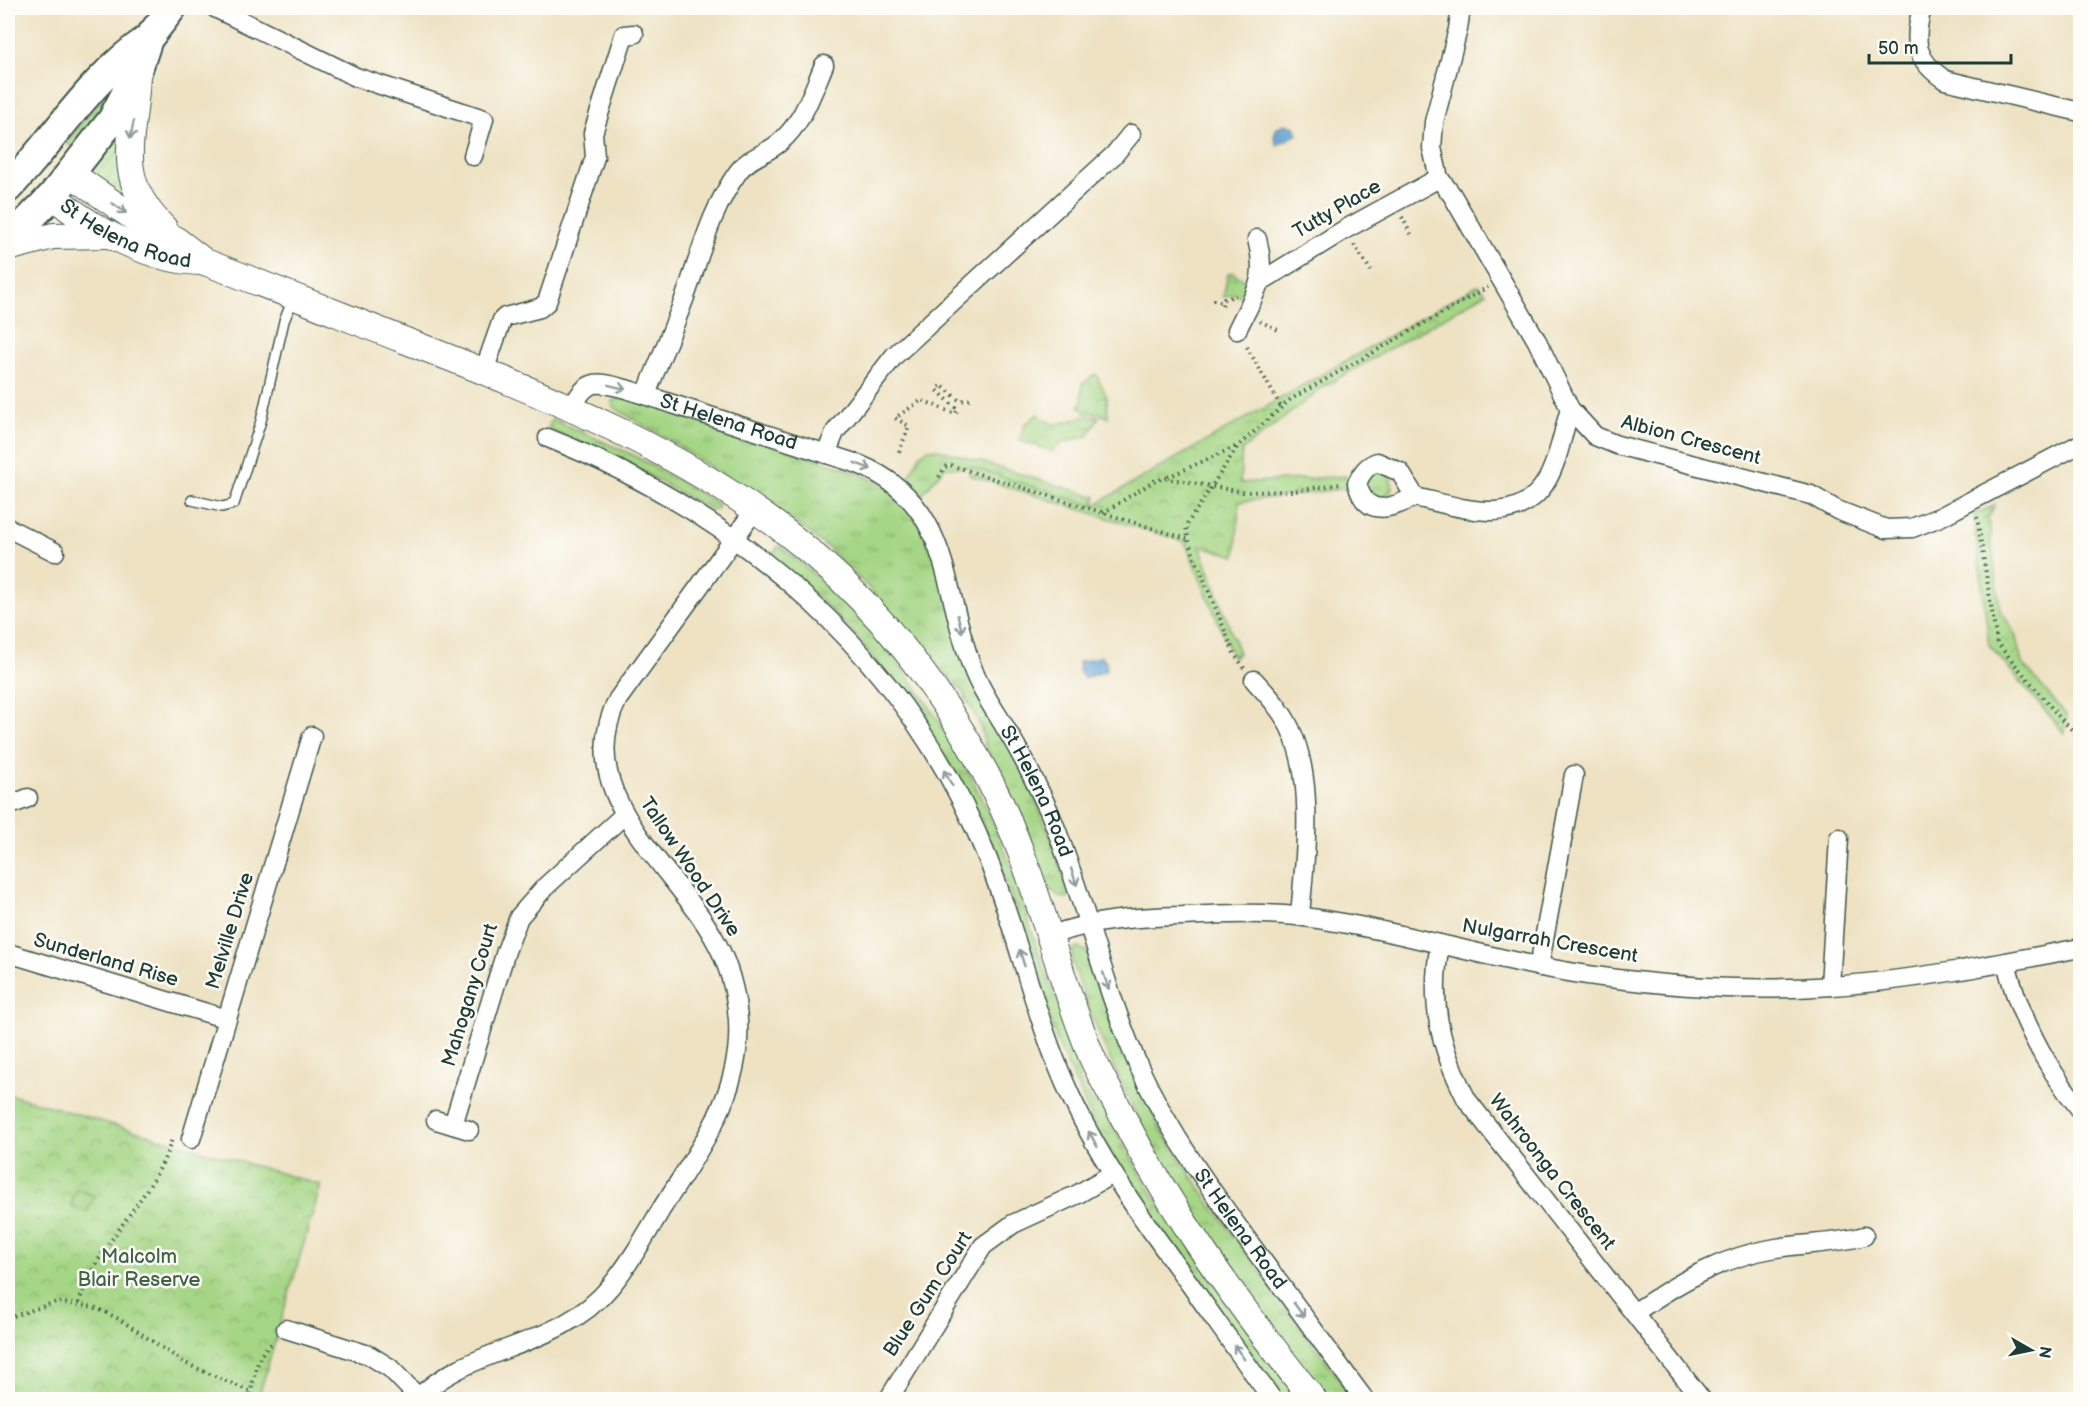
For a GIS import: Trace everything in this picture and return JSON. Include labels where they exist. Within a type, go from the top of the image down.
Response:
[{"type":"main road","name":"St Helena Road","points":[[172,8],[148,39],[106,74],[25,169],[62,184],[175,239],[205,262],[484,371],[572,408],[671,459],[754,511],[809,551],[856,593],[876,614],[930,683],[957,724],[998,797],[1018,846],[1093,1059],[1146,1163],[1212,1264],[1270,1345],[1314,1400]]},
{"type":"main road","name":"St Helena Road","points":[[62,184],[112,120],[137,72],[148,39]]},
{"type":"main road","points":[[137,72],[129,169],[141,201],[175,239]]},
{"type":"main road","name":"St Helena Road","points":[[62,184],[77,216],[113,234],[176,260],[205,262]]},
{"type":"main road","points":[[8,241],[62,184]]},
{"type":"main road","points":[[8,248],[58,235],[113,234]]},
{"type":"street","points":[[214,8],[356,77],[484,119],[473,156]]},
{"type":"street","name":"Albion Crescent","points":[[1461,8],[1458,29],[1434,122],[1432,148],[1439,178],[1537,341],[1570,409],[1595,436],[1617,445],[1810,495],[1837,510],[1886,529],[1912,528],[1972,503],[2080,444]]},
{"type":"street","points":[[1922,8],[1917,35],[1919,55],[1929,69],[1945,80],[2080,112]]},
{"type":"street","points":[[484,371],[502,320],[506,316],[540,308],[547,302],[595,157],[593,133],[624,35],[634,34]]},
{"type":"street","points":[[646,395],[659,358],[679,314],[698,254],[724,193],[739,169],[754,156],[778,144],[800,121],[824,65]]},
{"type":"street","points":[[826,454],[835,432],[894,356],[1114,155],[1131,134]]},
{"type":"street","name":"Tutty Place","points":[[1260,282],[1344,230],[1439,178]]},
{"type":"street","points":[[1237,330],[1260,282],[1264,265],[1257,239]]},
{"type":"street","name":"St Helena Road","points":[[572,408],[584,388],[595,383],[646,395],[873,470],[895,484],[915,502],[934,532],[973,668],[1047,807],[1075,879],[1126,1035],[1151,1091],[1174,1135],[1223,1207],[1365,1400]]},
{"type":"street","points":[[1415,497],[1400,472],[1384,463],[1370,465],[1357,483],[1365,500],[1378,508],[1396,505],[1415,497],[1488,511],[1520,507],[1535,495],[1546,480],[1570,409]]},
{"type":"street","points":[[548,438],[654,486],[735,537],[812,603],[868,660],[910,715],[937,757],[987,855],[1043,1024],[1071,1097],[1112,1174],[1267,1397]]},
{"type":"street","name":"Tallow Wood Drive","points":[[417,1398],[449,1375],[564,1326],[596,1302],[623,1270],[704,1143],[725,1102],[738,1040],[735,998],[724,958],[706,925],[625,814],[611,787],[604,762],[605,737],[612,711],[635,673],[754,511]]},
{"type":"street","points":[[8,528],[55,552]]},
{"type":"street","points":[[1254,680],[1280,709],[1293,738],[1304,776],[1308,818],[1300,916]]},
{"type":"street","name":"Melville Drive","points":[[191,1139],[312,736]]},
{"type":"street","points":[[1539,967],[1574,775]]},
{"type":"street","points":[[8,806],[28,798]]},
{"type":"street","name":"Mahogany Court","points":[[453,1125],[508,944],[519,917],[545,887],[625,814]]},
{"type":"street","points":[[1830,986],[1839,837]]},
{"type":"street","name":"Nulgarrah Crescent","points":[[1049,936],[1089,925],[1174,916],[1250,914],[1300,916],[1369,927],[1539,967],[1603,977],[1700,986],[1830,986],[1924,977],[2080,948]]},
{"type":"street","name":"Wahroonga Crescent","points":[[1440,944],[1435,984],[1440,1032],[1445,1055],[1467,1100],[1702,1400]]},
{"type":"street","name":"Sunderland Rise","points":[[8,954],[227,1019]]},
{"type":"street","points":[[2006,962],[2011,983],[2039,1048],[2064,1089],[2080,1109]]},
{"type":"street","name":"Blue Gum Court","points":[[888,1400],[983,1246],[1013,1224],[1078,1194],[1112,1174]]},
{"type":"street","points":[[1634,1313],[1696,1273],[1735,1258],[1778,1247],[1837,1242],[1864,1236]]},
{"type":"street","points":[[284,1336],[355,1350],[380,1361],[417,1398]]},
{"type":"lane","points":[[192,500],[222,507],[234,504],[261,421],[284,321],[294,297]]},
{"type":"path","points":[[1402,216],[1411,234]]},
{"type":"path","points":[[1354,245],[1371,271]]},
{"type":"path","points":[[1178,536],[1214,487],[1238,446],[1291,399],[1501,279]]},
{"type":"path","points":[[1213,300],[1224,302]]},
{"type":"path","points":[[1260,321],[1280,331]]},
{"type":"path","points":[[1247,347],[1281,407]]},
{"type":"path","points":[[899,452],[909,426],[895,418],[922,400],[955,414],[958,410],[937,390],[940,386],[960,401],[972,399]]},
{"type":"path","points":[[1103,513],[1154,481],[1166,478],[1238,446]]},
{"type":"path","points":[[939,477],[945,467],[950,465],[1187,539]]},
{"type":"path","points":[[1166,478],[1233,491],[1267,492],[1357,483]]},
{"type":"path","points":[[1972,503],[1980,527],[1997,643],[2061,719],[2080,738]]},
{"type":"path","points":[[1186,526],[1187,539],[1234,653],[1254,680]]},
{"type":"path","points":[[79,1303],[99,1257],[160,1171],[173,1138]]},
{"type":"path","points":[[8,1318],[48,1303],[79,1303],[106,1312],[204,1373],[251,1392]]},
{"type":"path","points":[[249,1400],[266,1347],[284,1336]]},
{"type":"green space","points":[[102,98],[104,105],[75,149],[66,143]]},
{"type":"green space","points":[[124,121],[133,201],[122,200],[91,170]]},
{"type":"green space","points":[[1232,272],[1248,283],[1242,296],[1234,294],[1223,297],[1228,274]]},
{"type":"green space","points":[[1478,285],[1486,293],[1325,386],[1242,450],[1240,483],[1346,476],[1347,488],[1239,502],[1236,556],[1200,546],[1239,653],[1233,658],[1185,542],[969,475],[971,467],[1093,506]]},
{"type":"green space","points":[[1096,374],[1107,397],[1108,417],[1097,413],[1086,414],[1079,406],[1082,402],[1082,384]]},
{"type":"green space","points":[[625,397],[855,471],[886,487],[917,518],[1050,835],[1070,894],[1068,898],[1059,897],[1046,885],[1022,818],[985,746],[980,725],[962,691],[945,672],[927,659],[877,596],[828,548],[800,526],[674,443],[613,407],[612,401]]},
{"type":"green space","points":[[1038,414],[1048,422],[1058,424],[1080,417],[1099,417],[1088,436],[1064,442],[1052,451],[1020,441],[1025,424]]},
{"type":"green space","points":[[552,419],[633,455],[717,503],[718,509],[711,510],[625,462],[548,429]]},
{"type":"green space","points":[[927,449],[938,449],[1096,497],[1093,506],[971,467],[945,467],[921,496],[906,482],[920,455]]},
{"type":"green space","points":[[1379,472],[1388,476],[1392,485],[1388,494],[1379,498],[1370,494],[1366,485],[1370,476]]},
{"type":"green space","points":[[1995,505],[1988,518],[2000,609],[2015,634],[2022,663],[2067,716],[2064,733],[1989,645],[1974,515]]},
{"type":"green space","points":[[778,547],[781,547],[819,579],[853,612],[914,684],[940,723],[964,763],[1010,863],[1038,951],[1069,1032],[1078,1074],[1086,1094],[1102,1107],[1150,1190],[1300,1399],[1284,1399],[1136,1195],[1095,1126],[1058,1044],[1004,875],[982,823],[955,772],[861,641],[826,605],[771,557]]},
{"type":"green space","points":[[1077,948],[1086,951],[1089,955],[1139,1086],[1158,1125],[1212,1206],[1354,1399],[1328,1399],[1250,1298],[1179,1191],[1119,1079],[1094,1020],[1072,960],[1073,950]]},
{"type":"green space","name":"Malcolm Blair Reserve","points":[[8,1094],[321,1185],[258,1399],[8,1398]]},
{"type":"green space","points":[[77,1189],[94,1196],[87,1212],[71,1205]]},
{"type":"water","points":[[1284,124],[1295,127],[1298,134],[1277,145],[1274,137],[1276,129]]},
{"type":"water","points":[[1102,656],[1106,663],[1106,671],[1084,678],[1079,671],[1079,662]]}]
